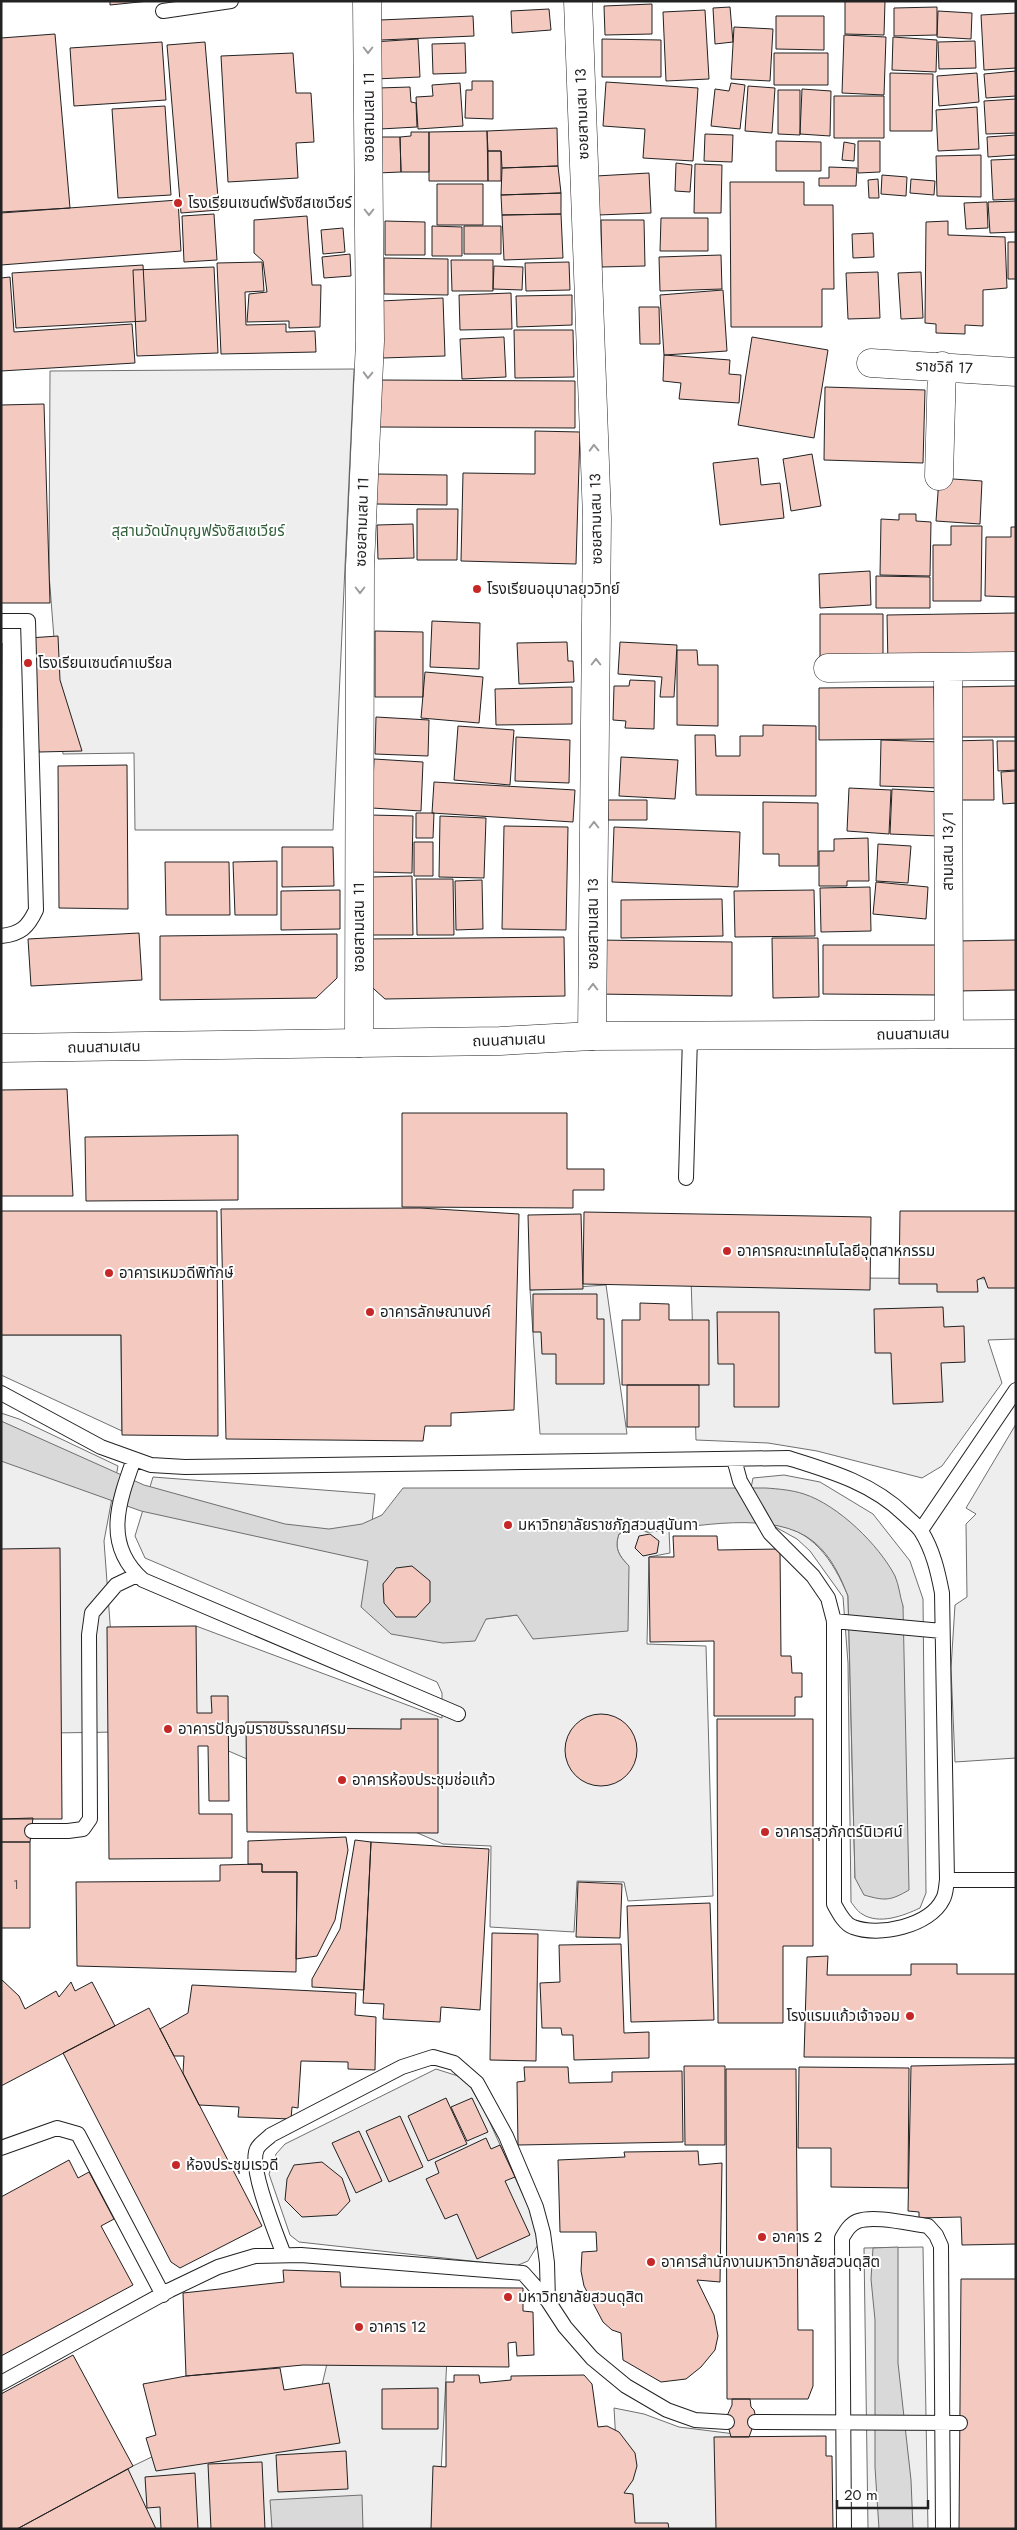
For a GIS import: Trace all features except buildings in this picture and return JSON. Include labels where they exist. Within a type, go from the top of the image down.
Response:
[{"type":"street","name":"ซอยสามเสน 11","points":[[359,1043],[360,566],[370,341],[367,1]]},
{"type":"street","name":"ซอยสามเสน 13","points":[[578,1],[597,518],[592,1036]]},
{"type":"street","name":"ราชวิถี 17","points":[[872,363],[1016,372]]},
{"type":"street","points":[[939,476],[942,366]]},
{"type":"street","points":[[828,668],[1016,666]]},
{"type":"street","name":"สามเสน 13/1","points":[[948,668],[949,1034]]},
{"type":"street","name":"ถนนสามเสน","points":[[1,1048],[500,1041],[592,1036],[1016,1034]]},
{"type":"lane","points":[[163,11],[231,1]]},
{"type":"lane","points":[[1,621],[28,621],[36,910],[29,925],[22,931],[13,935],[1,936]]},
{"type":"lane","points":[[686,1178],[690,1037]]},
{"type":"lane","points":[[921,1530],[1016,1390]]},
{"type":"lane","points":[[1,1393],[102,1447],[132,1466],[185,1467],[788,1458],[838,1473],[866,1486],[894,1505],[921,1530],[937,1567],[942,1593],[947,1880],[943,1899],[928,1917],[888,1931],[852,1927],[841,1916],[834,1904],[839,1622],[828,1598],[813,1576],[770,1533],[740,1482],[734,1459]]},
{"type":"lane","points":[[132,1466],[116,1523],[122,1554],[137,1575],[143,1580],[458,1714]]},
{"type":"lane","points":[[32,1831],[68,1832],[84,1829],[90,1819],[88,1635],[92,1613],[116,1585],[137,1575]]},
{"type":"lane","points":[[839,1622],[942,1631]]},
{"type":"lane","points":[[947,1880],[1016,1880]]},
{"type":"lane","points":[[284,2256],[262,2193],[255,2161],[257,2149],[271,2135],[402,2067],[433,2057],[454,2063],[477,2083],[506,2136],[536,2207],[543,2233],[547,2263],[548,2301]]},
{"type":"lane","points":[[1,2148],[58,2128],[78,2134],[163,2295]]},
{"type":"lane","points":[[844,2529],[842,2238],[849,2227],[859,2221],[876,2220],[928,2226],[941,2246],[943,2529]]},
{"type":"lane","points":[[1,2383],[218,2267],[255,2256],[301,2255],[523,2273],[548,2301],[565,2327],[592,2358],[626,2386],[667,2410],[695,2420],[727,2422]]},
{"type":"lane","points":[[755,2422],[960,2423]]},
{"type":"green space","name":"สุสานวัดนักบุญฟรังซิสเซเวียร์","points":[[354,369],[333,830],[135,830],[134,753],[63,754],[49,574],[50,371]]},
{"type":"green space","points":[[691,1277],[1016,1279],[1016,1339],[988,1340],[1002,1383],[942,1466],[922,1478],[817,1451],[768,1443],[696,1440]]},
{"type":"green space","points":[[606,1285],[627,1434],[540,1434],[530,1290]]},
{"type":"green space","points":[[1,1335],[121,1335],[122,1431],[1,1375]]},
{"type":"green space","points":[[1,1413],[19,1419],[118,1466],[104,1541],[118,1732],[52,1733],[1,1561]]},
{"type":"green space","points":[[1016,1424],[1016,1758],[955,1762],[951,1668],[955,1605],[967,1597],[966,1524],[976,1514],[966,1508]]},
{"type":"green space","points":[[784,1475],[820,1482],[873,1514],[910,1561],[923,1599],[926,1893],[920,1908],[899,1916],[883,1919],[869,1917],[859,1912],[851,1902],[848,1663],[843,1597],[810,1551],[797,1539],[770,1524],[798,1532],[819,1548],[828,1558],[848,1596],[855,1878],[903,1606],[751,1488],[753,1478]]},
{"type":"green space","points":[[153,1477],[375,1494],[368,1561],[486,1619],[517,1615],[629,1566],[618,1552],[619,1534],[631,1530],[648,1532],[669,1530],[670,1553],[649,1557],[647,1644],[706,1646],[713,1896],[628,1901],[624,1882],[577,1881],[574,1932],[490,1927],[491,1846],[443,1844],[187,1733],[196,1626],[442,1718],[442,1693],[437,1682],[145,1558],[135,1536]]},
{"type":"green space","points":[[436,2069],[458,2076],[470,2086],[486,2114],[532,2215],[539,2243],[528,2261],[516,2266],[299,2242],[290,2235],[269,2174],[276,2154],[285,2144]]},
{"type":"green space","points":[[923,2247],[928,2529],[868,2529],[864,2248]]},
{"type":"green space","points":[[329,2355],[447,2358],[438,2529],[2,2529],[162,2452],[309,2441]]},
{"type":"green space","points":[[614,2408],[644,2414],[679,2427],[735,2434],[732,2529],[621,2529]]},
{"type":"shaded area","points":[[1,1421],[144,1485],[285,1524],[329,1529],[362,1524],[382,1515],[403,1488],[766,1488],[795,1492],[817,1499],[844,1517],[868,1539],[888,1564],[898,1583],[903,1606],[909,1890],[887,1899],[871,1897],[864,1895],[855,1878],[848,1596],[830,1560],[814,1542],[798,1532],[778,1526],[756,1523],[710,1524],[647,1532],[640,1530],[626,1531],[619,1534],[617,1548],[629,1566],[628,1631],[533,1639],[517,1615],[486,1619],[475,1641],[443,1643],[391,1634],[361,1607],[368,1561],[141,1511],[1,1461]]},
{"type":"shaded area","points":[[898,2247],[898,2363],[911,2480],[913,2529],[879,2529],[875,2467],[875,2320],[871,2279],[873,2248]]},
{"type":"shaded area","points":[[362,2495],[363,2529],[272,2529],[270,2500]]},
{"type":"place","name":"โรงเรียนเซนต์ฟรังซีสเซเวียร์","points":[[178,203]]},
{"type":"place","name":"โรงเรียนอนุบาลยุววิทย์","points":[[477,589]]},
{"type":"place","name":"โรงเรียนเซนต์คาเบรียล","points":[[28,663]]},
{"type":"place","name":"อาคารคณะเทคโนโลยีอุตสาหกรรม","points":[[727,1251]]},
{"type":"place","name":"อาคารเหมวดีพิทักษ์","points":[[109,1273]]},
{"type":"place","name":"อาคารลักษณานงค์","points":[[370,1312]]},
{"type":"place","name":"มหาวิทยาลัยราชภัฏสวนสุนันทา","points":[[508,1525]]},
{"type":"place","name":"อาคารปัญจมราชบรรณาศรม","points":[[168,1729]]},
{"type":"place","name":"อาคารห้องประชุมช่อแก้ว","points":[[342,1780]]},
{"type":"place","name":"อาคารสุวภักตร์นิเวศน์","points":[[765,1832]]},
{"type":"place","name":"โรงแรมแก้วเจ้าจอม","points":[[910,2016]]},
{"type":"place","name":"ห้องประชุมเรวดี","points":[[176,2165]]},
{"type":"place","name":"อาคาร 2","points":[[762,2237]]},
{"type":"place","name":"อาคารสำนักงานมหาวิทยาลัยสวนดุสิต","points":[[651,2262]]},
{"type":"place","name":"มหาวิทยาลัยสวนดุสิต","points":[[508,2297]]},
{"type":"place","name":"อาคาร 12","points":[[359,2327]]}]
